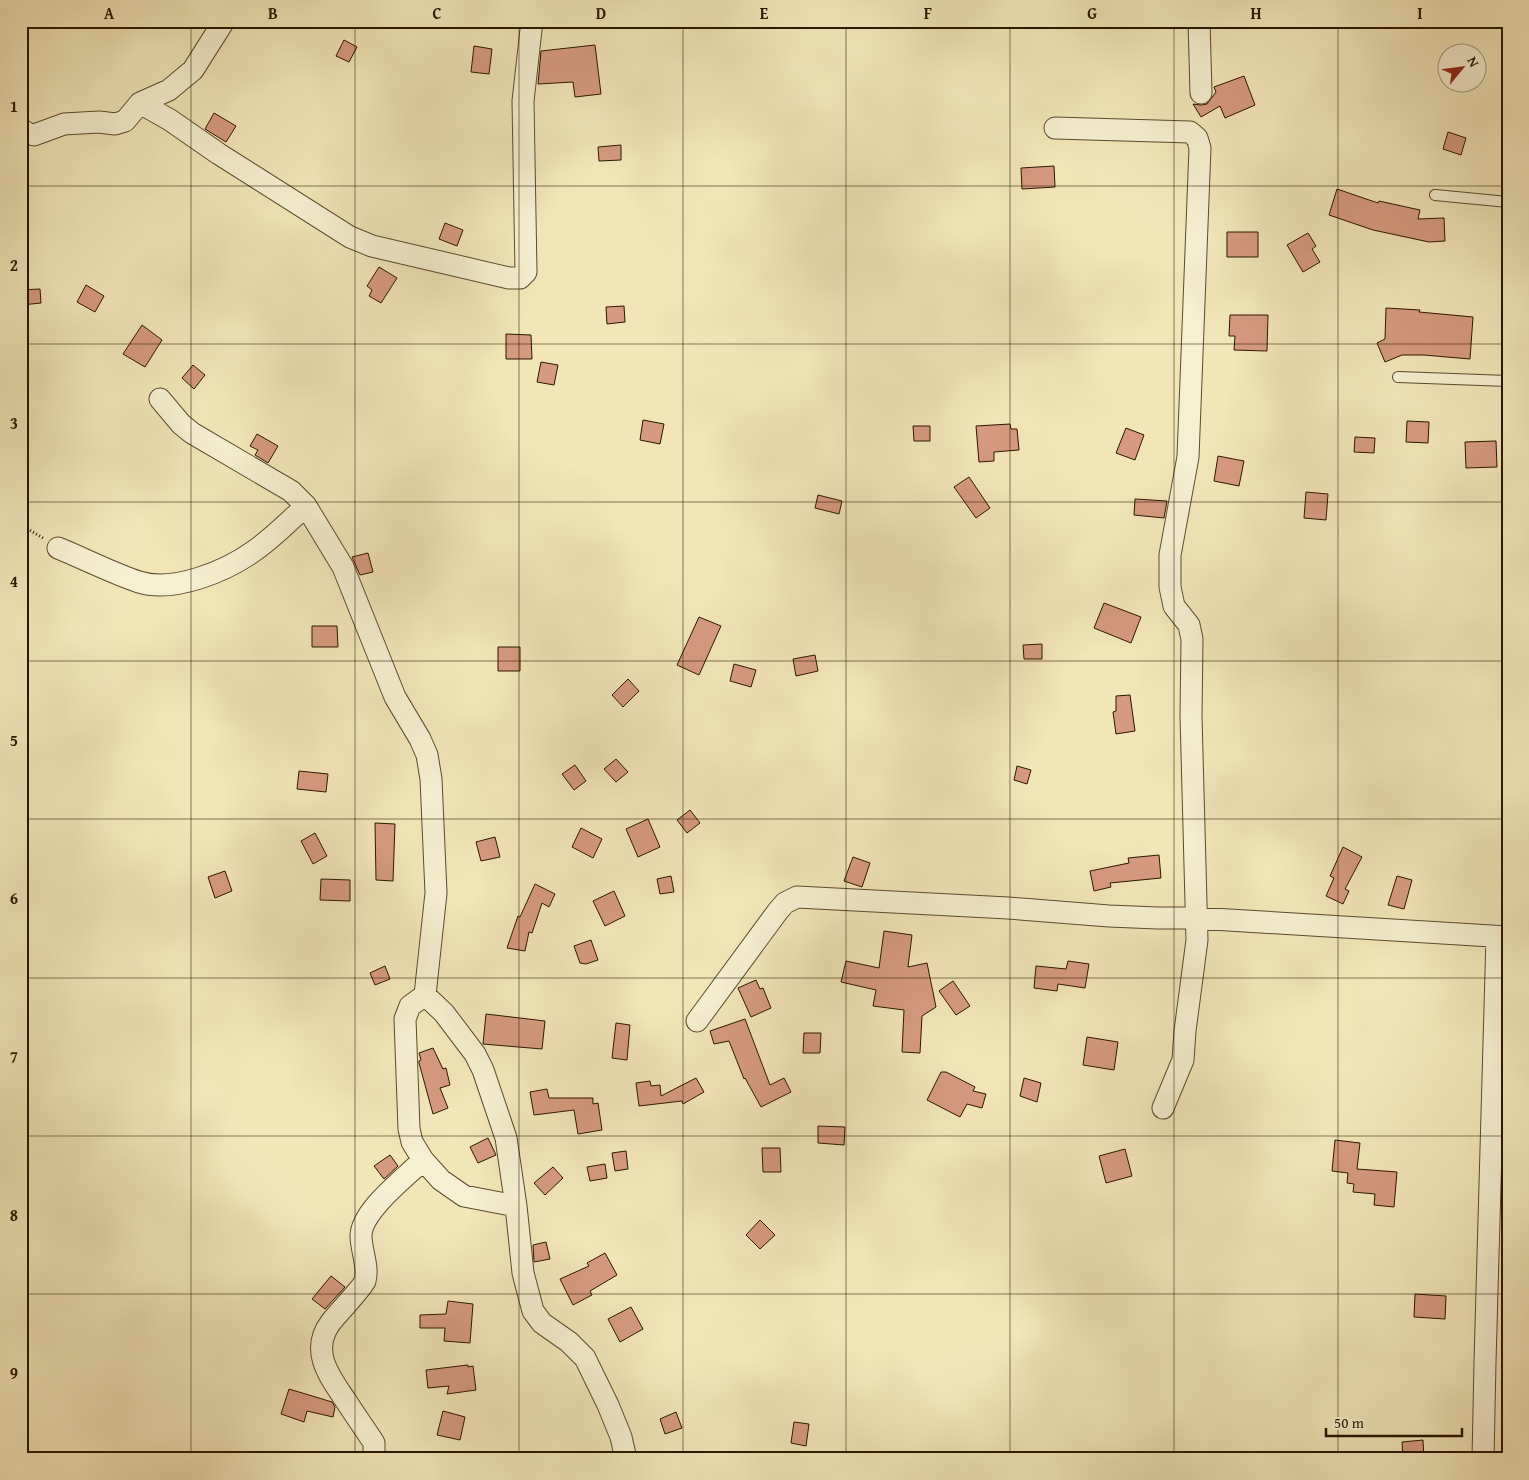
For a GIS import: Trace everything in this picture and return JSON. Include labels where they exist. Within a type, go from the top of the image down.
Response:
[{"type":"street","points":[[21,129],[34,135],[64,124],[99,122],[115,124],[125,122],[140,103],[169,90],[193,70],[224,21]]},
{"type":"street","points":[[140,103],[170,120],[350,237],[372,246],[509,278],[520,278],[526,272],[523,101],[532,21]]},
{"type":"street","points":[[1199,21],[1201,93]]},
{"type":"street","points":[[1055,128],[1190,132],[1197,138],[1200,148],[1188,458],[1170,555],[1170,587],[1174,606],[1189,625],[1192,639],[1191,716],[1197,940],[1183,1060],[1163,1108]]},
{"type":"street","points":[[160,399],[181,424],[192,433],[291,491],[306,506],[343,567],[395,697],[420,738],[427,755],[431,779],[436,893],[425,995],[410,1006],[405,1019],[408,1129],[412,1142],[423,1160],[441,1180],[464,1196],[516,1206]]},
{"type":"street","points":[[58,548],[140,583],[169,585],[194,580],[229,566],[255,551],[306,506]]},
{"type":"street","points":[[697,1021],[778,911],[785,903],[798,897],[1118,916],[1196,918],[1503,937],[1485,1352],[1483,1459]]},
{"type":"street","points":[[425,995],[444,1013],[475,1054],[483,1070],[506,1138],[516,1206],[522,1273],[533,1311],[542,1323],[569,1342],[585,1358],[621,1437],[626,1459]]},
{"type":"street","points":[[371,1459],[374,1454],[374,1443],[327,1372],[322,1357],[322,1341],[325,1329],[364,1284],[366,1274],[361,1234],[366,1219],[374,1207],[423,1160]]},
{"type":"lane","points":[[1435,195],[1508,202]]},
{"type":"lane","points":[[1398,377],[1508,381]]},
{"type":"path","points":[[21,525],[58,548]]},
{"type":"building","points":[[344,40],[357,47],[349,62],[336,56]]},
{"type":"building","points":[[595,45],[601,94],[575,97],[573,82],[538,84],[541,51]]},
{"type":"building","points":[[474,46],[492,49],[489,74],[471,72]]},
{"type":"building","points":[[1244,76],[1255,105],[1225,118],[1220,106],[1201,117],[1193,104],[1207,104],[1216,92],[1214,87]]},
{"type":"building","points":[[214,113],[236,126],[226,142],[205,129]]},
{"type":"building","points":[[1448,132],[1466,138],[1461,155],[1443,149]]},
{"type":"building","points":[[621,145],[621,160],[599,161],[598,147]]},
{"type":"building","points":[[1054,166],[1055,187],[1022,189],[1021,168]]},
{"type":"building","points":[[1337,189],[1378,203],[1379,201],[1420,210],[1418,219],[1444,218],[1445,241],[1429,242],[1373,230],[1329,215]]},
{"type":"building","points":[[445,223],[463,230],[457,246],[439,239]]},
{"type":"building","points":[[1227,232],[1258,232],[1258,257],[1227,257]]},
{"type":"building","points":[[1308,233],[1316,246],[1312,249],[1320,262],[1303,272],[1287,245]]},
{"type":"building","points":[[379,267],[397,278],[381,303],[369,296],[372,290],[367,286]]},
{"type":"building","points":[[86,285],[104,296],[95,312],[77,302]]},
{"type":"building","points":[[40,289],[41,303],[22,305],[21,290]]},
{"type":"building","points":[[624,306],[625,322],[607,324],[606,307]]},
{"type":"building","points":[[1386,308],[1420,310],[1419,312],[1473,317],[1470,359],[1402,355],[1385,362],[1377,343],[1385,339]]},
{"type":"building","points":[[1230,315],[1268,315],[1267,351],[1234,350],[1235,336],[1229,336]]},
{"type":"building","points":[[142,325],[162,340],[145,367],[123,354]]},
{"type":"building","points":[[506,334],[531,335],[532,359],[506,359]]},
{"type":"building","points":[[541,362],[558,365],[554,385],[537,382]]},
{"type":"building","points":[[193,365],[205,375],[194,389],[182,378]]},
{"type":"building","points":[[643,420],[664,424],[660,444],[640,440]]},
{"type":"building","points":[[1407,421],[1429,422],[1428,443],[1406,442]]},
{"type":"building","points":[[1010,424],[1011,429],[1017,429],[1019,450],[994,452],[994,461],[979,462],[976,426]]},
{"type":"building","points":[[913,426],[930,426],[930,441],[914,441]]},
{"type":"building","points":[[1126,428],[1144,435],[1135,460],[1116,453]]},
{"type":"building","points":[[257,434],[278,446],[268,463],[255,455],[258,450],[250,446]]},
{"type":"building","points":[[1355,437],[1375,438],[1374,453],[1354,452]]},
{"type":"building","points":[[1496,441],[1497,467],[1466,468],[1465,442]]},
{"type":"building","points":[[1218,456],[1244,461],[1239,486],[1214,481]]},
{"type":"building","points":[[969,477],[990,508],[976,518],[954,487]]},
{"type":"building","points":[[1306,492],[1328,494],[1326,520],[1304,518]]},
{"type":"building","points":[[818,495],[842,501],[839,514],[815,508]]},
{"type":"building","points":[[1135,499],[1167,501],[1164,518],[1134,515]]},
{"type":"building","points":[[368,553],[373,572],[360,575],[352,557]]},
{"type":"building","points":[[1104,603],[1141,617],[1131,643],[1094,628]]},
{"type":"building","points":[[699,617],[721,626],[699,675],[677,665]]},
{"type":"building","points":[[312,626],[337,626],[338,647],[312,647]]},
{"type":"building","points":[[1042,644],[1042,659],[1024,659],[1023,645]]},
{"type":"building","points":[[498,647],[520,647],[520,671],[498,671]]},
{"type":"building","points":[[815,655],[818,671],[796,676],[793,659]]},
{"type":"building","points":[[734,664],[756,670],[751,687],[730,681]]},
{"type":"building","points":[[628,679],[639,691],[623,707],[612,695]]},
{"type":"building","points":[[1130,695],[1135,731],[1116,734],[1113,712],[1116,711],[1116,696]]},
{"type":"building","points":[[616,759],[628,772],[616,782],[604,769]]},
{"type":"building","points":[[575,765],[586,781],[574,790],[562,774]]},
{"type":"building","points":[[1017,766],[1031,770],[1027,784],[1014,780]]},
{"type":"building","points":[[299,771],[328,774],[326,792],[297,789]]},
{"type":"building","points":[[690,810],[700,823],[687,833],[677,820]]},
{"type":"building","points":[[648,819],[660,847],[638,857],[626,829]]},
{"type":"building","points":[[375,823],[395,824],[393,881],[376,880]]},
{"type":"building","points":[[581,828],[602,839],[593,858],[572,847]]},
{"type":"building","points":[[315,833],[327,856],[313,864],[301,841]]},
{"type":"building","points":[[495,837],[500,857],[481,861],[476,842]]},
{"type":"building","points":[[1343,847],[1362,857],[1345,889],[1349,891],[1343,904],[1326,896],[1334,878],[1330,876]]},
{"type":"building","points":[[1159,855],[1161,878],[1110,883],[1111,887],[1094,891],[1090,871],[1129,863],[1128,858]]},
{"type":"building","points":[[853,857],[870,863],[862,887],[844,881]]},
{"type":"building","points":[[225,871],[232,891],[215,898],[208,877]]},
{"type":"building","points":[[671,876],[674,892],[660,894],[657,879]]},
{"type":"building","points":[[1397,876],[1412,880],[1404,909],[1388,905]]},
{"type":"building","points":[[321,879],[350,880],[350,901],[320,900]]},
{"type":"building","points":[[535,884],[555,894],[549,907],[542,903],[532,933],[529,932],[525,951],[507,948],[518,916],[520,917]]},
{"type":"building","points":[[614,891],[625,916],[605,926],[593,901]]},
{"type":"building","points":[[884,931],[912,935],[908,967],[927,963],[936,1007],[922,1016],[920,1053],[902,1052],[904,1010],[873,1006],[876,990],[841,982],[846,961],[879,968]]},
{"type":"building","points":[[591,940],[598,960],[586,964],[580,963],[574,946]]},
{"type":"building","points":[[1068,961],[1089,964],[1085,988],[1058,984],[1057,991],[1034,988],[1036,966],[1066,969]]},
{"type":"building","points":[[385,966],[390,979],[375,985],[370,973]]},
{"type":"building","points":[[756,980],[760,989],[763,988],[771,1008],[751,1017],[738,988]]},
{"type":"building","points":[[953,981],[970,1006],[956,1015],[939,991]]},
{"type":"building","points":[[486,1014],[545,1021],[542,1049],[483,1044]]},
{"type":"building","points":[[745,1019],[770,1085],[784,1078],[791,1092],[761,1107],[744,1079],[729,1041],[714,1044],[710,1031]]},
{"type":"building","points":[[616,1023],[630,1025],[627,1060],[612,1058]]},
{"type":"building","points":[[804,1033],[821,1033],[820,1053],[803,1053]]},
{"type":"building","points":[[1087,1037],[1118,1042],[1114,1070],[1083,1065]]},
{"type":"building","points":[[433,1048],[443,1069],[446,1068],[450,1085],[440,1088],[448,1108],[433,1114],[419,1063],[421,1060],[419,1053]]},
{"type":"building","points":[[941,1072],[946,1072],[975,1087],[973,1091],[986,1094],[982,1108],[967,1104],[960,1117],[927,1100]]},
{"type":"building","points":[[696,1078],[704,1092],[683,1104],[682,1101],[639,1106],[636,1083],[650,1081],[651,1086],[660,1085],[661,1096]]},
{"type":"building","points":[[1024,1078],[1041,1083],[1037,1102],[1020,1096]]},
{"type":"building","points":[[547,1089],[549,1098],[593,1098],[593,1104],[598,1103],[602,1130],[578,1134],[574,1110],[534,1115],[530,1092]]},
{"type":"building","points":[[818,1126],[845,1127],[844,1145],[818,1143]]},
{"type":"building","points":[[488,1138],[496,1155],[478,1163],[470,1147]]},
{"type":"building","points":[[1335,1140],[1360,1143],[1357,1169],[1397,1172],[1394,1207],[1374,1205],[1375,1194],[1353,1192],[1354,1184],[1347,1183],[1348,1173],[1332,1171]]},
{"type":"building","points":[[762,1148],[780,1148],[781,1172],[763,1172]]},
{"type":"building","points":[[1125,1149],[1132,1176],[1106,1183],[1099,1156]]},
{"type":"building","points":[[626,1151],[628,1169],[615,1171],[612,1153]]},
{"type":"building","points":[[390,1155],[398,1166],[384,1179],[374,1166]]},
{"type":"building","points":[[605,1164],[607,1178],[590,1181],[587,1167]]},
{"type":"building","points":[[553,1167],[563,1178],[545,1195],[534,1183]]},
{"type":"building","points":[[760,1220],[775,1235],[760,1249],[746,1235]]},
{"type":"building","points":[[546,1242],[550,1259],[534,1262],[533,1245]]},
{"type":"building","points":[[605,1253],[617,1275],[590,1291],[592,1295],[573,1305],[560,1279],[589,1266],[587,1263]]},
{"type":"building","points":[[331,1276],[345,1287],[325,1309],[312,1299]]},
{"type":"building","points":[[1415,1294],[1446,1296],[1445,1319],[1414,1317]]},
{"type":"building","points":[[448,1301],[473,1304],[470,1343],[444,1341],[445,1328],[420,1328],[420,1315],[446,1314]]},
{"type":"building","points":[[631,1307],[643,1329],[620,1342],[608,1319]]},
{"type":"building","points":[[468,1365],[468,1367],[473,1366],[476,1390],[447,1394],[449,1386],[428,1388],[426,1370]]},
{"type":"building","points":[[289,1389],[332,1402],[335,1407],[333,1417],[307,1411],[304,1422],[281,1414]]},
{"type":"building","points":[[443,1411],[465,1417],[460,1440],[437,1435]]},
{"type":"building","points":[[676,1412],[682,1428],[665,1434],[660,1419]]},
{"type":"building","points":[[794,1422],[809,1424],[806,1446],[791,1443]]},
{"type":"building","points":[[1423,1440],[1424,1459],[1403,1459],[1402,1442]]}]
